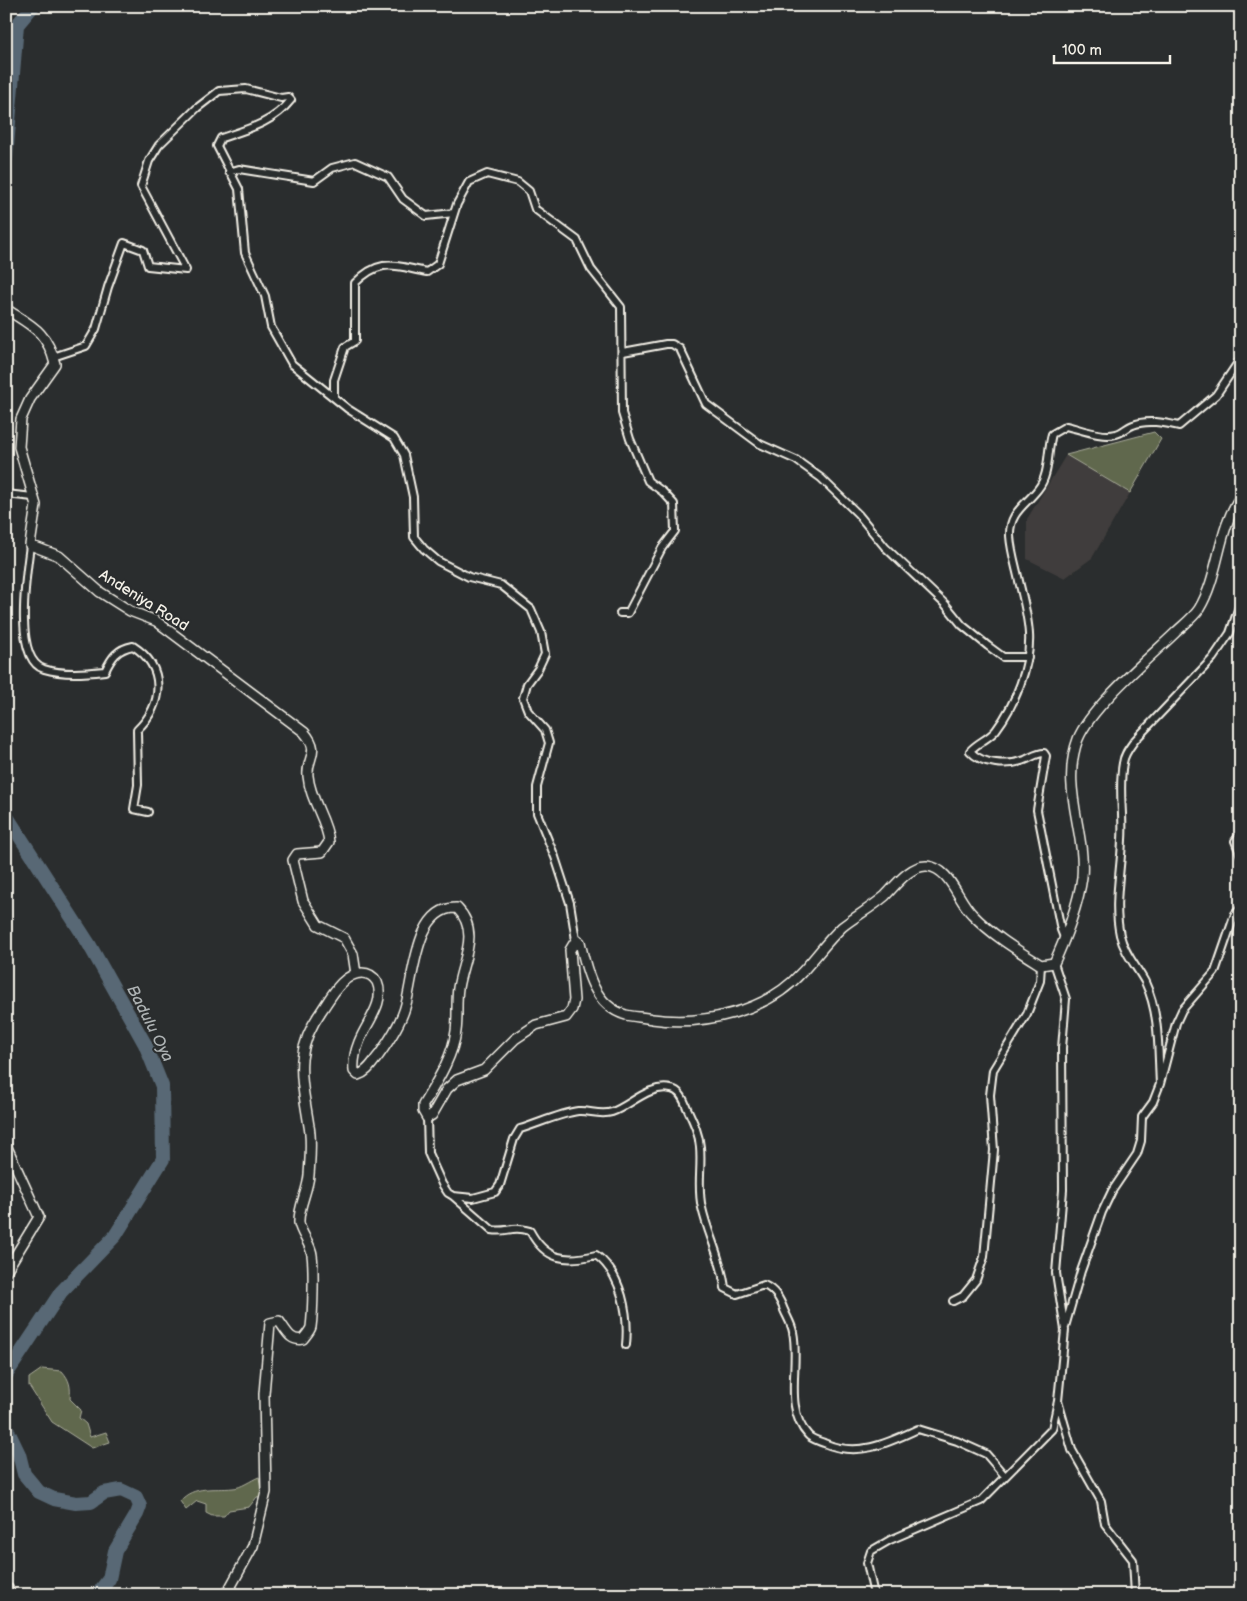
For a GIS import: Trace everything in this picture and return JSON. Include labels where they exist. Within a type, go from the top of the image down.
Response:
[{"type":"street","points":[[54,357],[86,346],[96,329],[124,243],[143,250],[148,266],[186,270],[141,186],[149,161],[159,145],[196,108],[219,91],[246,89],[281,98],[288,97],[291,100],[281,112],[265,123],[221,138],[217,146],[239,189],[245,253],[265,296],[272,327],[292,364],[348,409],[394,438],[404,456],[413,496],[414,537],[424,550],[438,561],[469,577],[501,585],[531,609],[541,632],[545,654],[538,670],[527,684],[523,698],[528,711],[545,730],[549,743],[537,787],[537,813],[555,857],[570,903],[576,940],[570,950],[574,1000],[572,1009],[566,1017],[536,1025],[515,1039],[484,1070],[457,1080],[447,1089],[432,1115],[427,1118]]},
{"type":"street","points":[[229,172],[239,169],[314,181],[332,168],[356,162],[388,177],[402,199],[426,216],[454,213]]},
{"type":"street","points":[[334,396],[334,380],[345,347],[355,341],[355,283],[368,270],[385,264],[427,272],[438,264],[454,213],[469,182],[487,174],[518,182],[529,191],[535,209],[577,240],[592,269],[621,307],[623,352],[622,413],[630,439],[648,482],[664,492],[674,504],[675,531],[662,548],[628,613],[620,613]]},
{"type":"street","points":[[6,309],[42,333],[54,357],[55,364],[30,399],[21,419],[19,447],[36,505],[22,609],[24,627],[33,661],[43,669],[80,674],[105,671],[111,658],[121,648],[132,646],[144,654],[156,670],[157,698],[147,720],[138,730],[138,785],[134,809],[148,812]]},
{"type":"street","points":[[623,352],[666,344],[672,344],[680,349],[706,404],[760,444],[796,460],[821,478],[858,514],[885,547],[946,604],[962,625],[988,646],[1002,657],[1028,657]]},
{"type":"street","points":[[1065,940],[1037,810],[1046,756],[1044,753],[1040,753],[1023,761],[992,764],[976,758],[970,751],[996,730],[1007,714],[1019,686],[1028,657],[1029,635],[1027,618],[1010,535],[1016,511],[1039,488],[1046,474],[1048,450],[1052,434],[1066,426],[1107,434],[1117,434],[1133,424],[1163,422],[1179,426],[1216,395],[1241,358]]},
{"type":"street","points":[[6,494],[33,496]]},
{"type":"street","points":[[1065,1330],[1056,1273],[1062,1190],[1062,1048],[1066,1000],[1054,963],[1065,940],[1082,878],[1080,840],[1071,796],[1078,739],[1088,722],[1104,702],[1198,610],[1211,579],[1222,534],[1241,496]]},
{"type":"street","name":"Andeniya Road","points":[[30,545],[59,556],[100,592],[130,611],[156,621],[265,705],[304,732],[311,740],[313,756],[308,774],[316,808],[328,832],[329,842],[322,852],[297,854],[293,860],[302,901],[318,924],[344,938],[353,954],[356,974]]},
{"type":"street","points":[[1160,1084],[1156,1013],[1145,982],[1130,959],[1120,936],[1117,900],[1122,838],[1121,789],[1123,763],[1127,751],[1135,740],[1213,658],[1230,633],[1241,601]]},
{"type":"street","points":[[1241,833],[1235,841],[1241,856]]},
{"type":"street","points":[[576,940],[580,942],[588,977],[598,994],[615,1009],[625,1014],[664,1020],[712,1019],[737,1012],[773,995],[801,974],[823,946],[844,926],[870,910],[912,871],[926,866],[941,871],[972,915],[1012,947],[1042,965],[1054,963]]},
{"type":"street","points":[[226,1595],[253,1546],[266,1492],[264,1394],[270,1323],[279,1320],[291,1338],[297,1341],[303,1339],[311,1329],[312,1254],[299,1225],[300,1212],[309,1179],[310,1152],[310,1128],[302,1091],[302,1048],[305,1038],[317,1017],[342,983],[356,974],[364,973],[374,977],[379,989],[378,1006],[359,1041],[353,1060],[354,1071],[358,1075],[365,1073],[385,1046],[406,1006],[417,953],[430,920],[436,913],[448,908],[457,908],[463,914],[469,928],[470,944],[458,988],[456,1032],[449,1055],[423,1105],[423,1111],[427,1118],[428,1153],[448,1193],[492,1230],[500,1232],[516,1227],[530,1231],[535,1241],[552,1255],[574,1260],[596,1255],[604,1260],[618,1287],[624,1307],[627,1329],[626,1345]]},
{"type":"street","points":[[874,1595],[867,1563],[871,1551],[890,1540],[981,1501],[1052,1429],[1058,1401],[1065,1330],[1081,1271],[1102,1212],[1112,1190],[1137,1154],[1141,1141],[1142,1117],[1153,1102],[1160,1084],[1176,1023],[1182,1010],[1215,972],[1235,914],[1241,908]]},
{"type":"street","points":[[954,1301],[963,1296],[976,1280],[984,1258],[987,1207],[994,1150],[990,1095],[993,1070],[1026,1014],[1040,981],[1042,965]]},
{"type":"street","points":[[453,1196],[473,1198],[495,1192],[500,1185],[514,1140],[520,1129],[578,1111],[597,1114],[611,1112],[647,1093],[662,1089],[671,1089],[678,1092],[684,1100],[697,1130],[700,1148],[699,1185],[702,1208],[724,1276],[725,1288],[738,1294],[764,1285],[773,1289],[782,1305],[793,1332],[796,1408],[799,1422],[808,1437],[834,1447],[855,1450],[886,1444],[918,1429],[957,1441],[986,1454],[1005,1476]]},
{"type":"street","points":[[6,1145],[39,1217],[9,1267]]},
{"type":"street","points":[[6,1252],[9,1267]]},
{"type":"street","points":[[1058,1401],[1072,1450],[1101,1501],[1105,1524],[1133,1560],[1135,1595]]},
{"type":"street","points":[[6,1586],[9,1588],[11,1595]]},
{"type":"shaded area","points":[[1066,455],[1130,493],[1092,558],[1065,578],[1027,559],[1027,519]]},
{"type":"green space","points":[[1154,432],[1161,439],[1130,493],[1066,455]]},
{"type":"green space","points":[[42,1369],[62,1371],[67,1377],[69,1384],[70,1399],[81,1410],[79,1418],[86,1424],[90,1437],[106,1432],[110,1442],[92,1448],[52,1422],[29,1386],[29,1378]]},
{"type":"green space","points":[[259,1477],[262,1496],[257,1497],[249,1507],[229,1510],[224,1516],[212,1516],[206,1513],[206,1504],[197,1501],[186,1510],[180,1501],[198,1490],[236,1488]]},
{"type":"waterway","name":"Badulu Oya","points":[[6,159],[17,25],[33,6]]},
{"type":"waterway","name":"Badulu Oya","points":[[6,815],[89,944],[145,1044],[162,1086],[163,1159],[115,1236],[61,1292],[6,1375]]},
{"type":"waterway","points":[[6,1427],[19,1454],[24,1474],[39,1492],[54,1499],[76,1503],[91,1502],[104,1493],[121,1490],[136,1497],[140,1506],[137,1514],[115,1551],[109,1579],[97,1595]]}]
